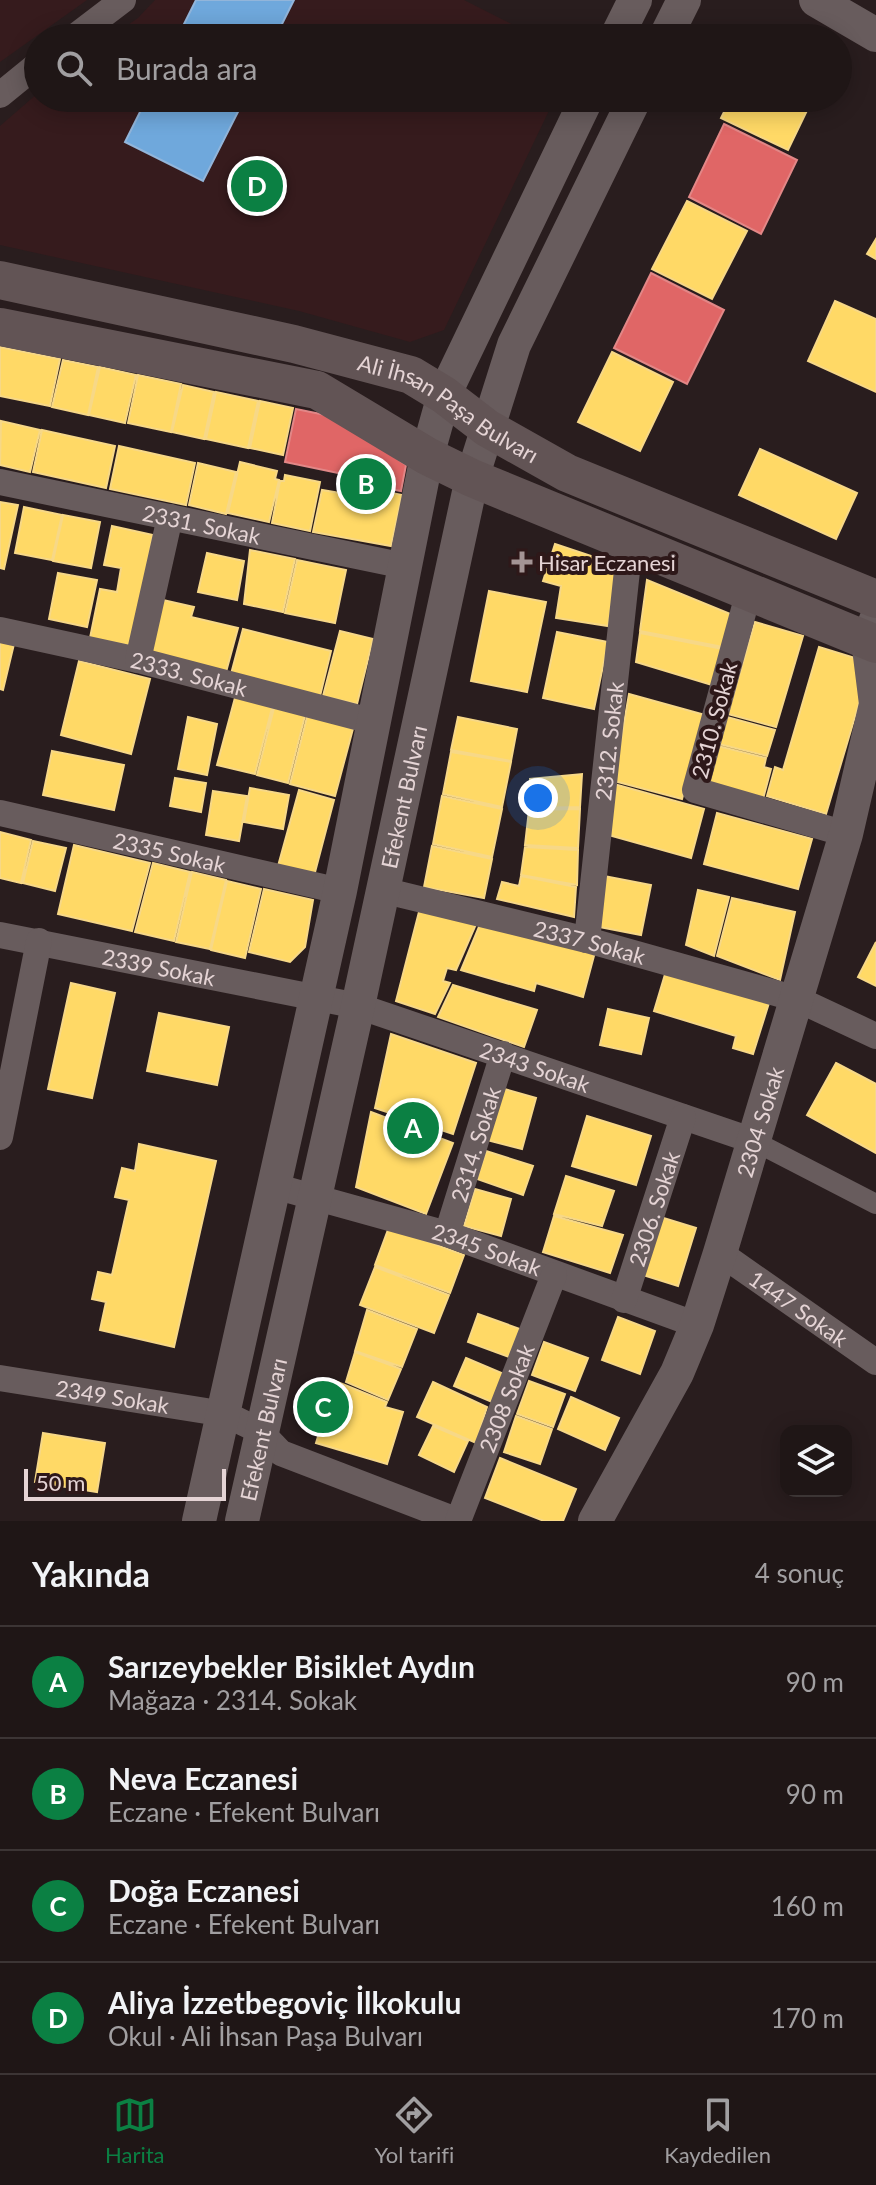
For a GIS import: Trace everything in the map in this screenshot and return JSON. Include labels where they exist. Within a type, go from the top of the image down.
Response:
[{"type":"main road","name":"Ali İhsan Paşa Bulvarı","points":[[0,280],[294,344],[411,375],[444,395],[487,428],[567,473],[876,599]]},
{"type":"main road","name":"Ali İhsan Paşa Bulvarı","points":[[0,327],[317,390],[427,456],[472,478],[749,591],[873,634]]},
{"type":"street","points":[[91,24],[123,0]]},
{"type":"street","points":[[623,24],[635,0]]},
{"type":"street","points":[[672,24],[684,0]]},
{"type":"street","points":[[816,0],[876,35]]},
{"type":"street","points":[[0,95],[24,75]]},
{"type":"street","name":"Efekent Bulvarı","points":[[199,1521],[340,891],[427,456],[444,395],[580,112]]},
{"type":"street","name":"Efekent Bulvarı","points":[[242,1521],[472,478],[514,345],[628,112]]},
{"type":"street","name":"2331. Sokak","points":[[0,482],[405,566]]},
{"type":"street","points":[[138,660],[170,517]]},
{"type":"street","name":"2312. Sokak","points":[[587,940],[630,543]]},
{"type":"street","name":"2310. Sokak","points":[[749,591],[695,790],[846,834]]},
{"type":"street","name":"2333. Sokak","points":[[0,630],[138,660],[375,722]]},
{"type":"street","points":[[873,634],[876,704]]},
{"type":"street","name":"2304 Sokak","points":[[604,1519],[677,1373],[697,1325],[846,834],[876,704]]},
{"type":"street","name":"2335 Sokak","points":[[0,813],[340,891]]},
{"type":"street","name":"2337 Sokak","points":[[382,890],[587,940],[797,999],[876,1036]]},
{"type":"street","name":"2339 Sokak","points":[[0,935],[316,998]]},
{"type":"street","points":[[0,1137],[39,941]]},
{"type":"street","name":"2343 Sokak","points":[[316,998],[358,1006],[754,1141]]},
{"type":"street","name":"2314. Sokak","points":[[447,1234],[503,1054]]},
{"type":"street","name":"2306. Sokak","points":[[624,1300],[683,1117]]},
{"type":"street","points":[[754,1141],[876,1204]]},
{"type":"street","name":"2345 Sokak","points":[[274,1186],[447,1234],[697,1325]]},
{"type":"street","name":"1447 Sokak","points":[[720,1253],[876,1362]]},
{"type":"street","name":"2308 Sokak","points":[[458,1521],[554,1275]]},
{"type":"street","name":"2349 Sokak","points":[[0,1378],[225,1414],[260,1431],[281,1453],[458,1521]]},
{"type":"shaded area","points":[[0,0],[87,0],[53,24],[24,24],[24,45],[0,62]]},
{"type":"shaded area","points":[[155,0],[464,0],[511,24],[129,24]]},
{"type":"shaded area","points":[[24,105],[24,112],[548,112],[444,330],[410,342],[299,311],[0,245],[0,126]]},
{"type":"building: Konut","points":[[724,112],[806,112],[788,150],[721,118]]},
{"type":"building: Konut","points":[[687,201],[747,231],[712,299],[652,269]]},
{"type":"building: Konut","points":[[876,239],[876,259],[867,254]]},
{"type":"building: Konut","points":[[835,301],[876,319],[876,392],[808,361]]},
{"type":"building: Konut","points":[[0,347],[60,359],[50,406],[0,396]]},
{"type":"building: Konut","points":[[612,352],[673,382],[640,451],[578,422]]},
{"type":"building: Konut","points":[[63,360],[98,367],[88,415],[52,407]]},
{"type":"building: Konut","points":[[100,367],[136,375],[125,423],[89,415]]},
{"type":"building: Konut","points":[[138,375],[181,384],[171,432],[128,423]]},
{"type":"building: Konut","points":[[183,385],[214,392],[204,439],[172,432]]},
{"type":"building: Konut","points":[[216,392],[258,401],[248,448],[206,439]]},
{"type":"building: Konut","points":[[260,401],[293,408],[283,455],[250,448]]},
{"type":"building: Konut","points":[[1,421],[40,430],[30,472],[0,465]]},
{"type":"building: Konut","points":[[42,430],[115,446],[106,488],[33,472]]},
{"type":"building: Konut","points":[[119,446],[195,463],[186,505],[110,489]]},
{"type":"building: Konut","points":[[760,449],[857,493],[836,539],[739,495]]},
{"type":"building: Konut","points":[[240,462],[277,471],[275,479],[279,480],[269,522],[228,513]]},
{"type":"building: Konut","points":[[198,463],[236,472],[226,514],[189,505]]},
{"type":"building: Konut","points":[[285,475],[320,482],[310,531],[272,523],[280,481],[284,481]]},
{"type":"building: Konut","points":[[342,483],[402,495],[391,546],[313,532],[322,490],[340,493]]},
{"type":"building: Konut","points":[[0,502],[18,505],[4,569],[0,568]]},
{"type":"building: Konut","points":[[24,507],[62,515],[52,560],[15,553]]},
{"type":"building: Konut","points":[[63,515],[100,522],[91,568],[53,561]]},
{"type":"building: Konut","points":[[112,526],[153,535],[131,646],[90,638],[100,589],[117,592],[121,568],[104,565]]},
{"type":"building: Konut","points":[[555,544],[618,565],[608,626],[556,618],[561,586],[543,581]]},
{"type":"building: Konut","points":[[250,550],[295,559],[283,612],[244,604]]},
{"type":"building: Konut","points":[[207,553],[244,561],[237,600],[198,592]]},
{"type":"building: Konut","points":[[297,560],[346,570],[335,623],[285,613]]},
{"type":"building: Konut","points":[[58,573],[97,580],[87,627],[49,619]]},
{"type":"building: Konut","points":[[647,580],[733,615],[723,647],[640,631]]},
{"type":"building: Konut","points":[[489,591],[546,602],[527,692],[471,681]]},
{"type":"building: Konut","points":[[163,600],[194,607],[191,617],[238,628],[226,672],[150,654]]},
{"type":"building: Konut","points":[[755,622],[803,636],[776,727],[728,714]]},
{"type":"building: Konut","points":[[243,629],[331,651],[320,696],[231,674]]},
{"type":"building: Konut","points":[[340,631],[373,639],[357,704],[323,696]]},
{"type":"building: Konut","points":[[557,632],[608,642],[594,709],[543,698]]},
{"type":"building: Konut","points":[[640,633],[723,649],[712,685],[636,662]]},
{"type":"building: Konut","points":[[0,641],[14,644],[3,690],[0,689]]},
{"type":"building: Konut","points":[[819,647],[871,663],[826,814],[767,796],[775,767],[783,770]]},
{"type":"building: Konut","points":[[79,661],[150,679],[131,754],[61,735]]},
{"type":"building: Konut","points":[[236,694],[273,704],[255,774],[217,765]]},
{"type":"building: Konut","points":[[629,694],[705,715],[682,799],[614,781]]},
{"type":"building: Konut","points":[[275,704],[306,712],[288,783],[257,775]]},
{"type":"building: Konut","points":[[308,713],[354,725],[335,796],[290,784]]},
{"type":"building: Konut","points":[[188,717],[217,724],[207,775],[178,769]]},
{"type":"building: Konut","points":[[458,717],[517,729],[511,761],[451,750]]},
{"type":"building: Konut","points":[[727,717],[775,730],[767,756],[719,744]]},
{"type":"building: Konut","points":[[718,746],[766,758],[764,767],[771,769],[763,799],[708,783]]},
{"type":"building: Konut","points":[[52,751],[124,765],[114,810],[43,795]]},
{"type":"building: Konut","points":[[451,752],[511,762],[502,807],[443,794]]},
{"type":"building: Konut","points":[[582,774],[580,807],[529,808],[530,779]]},
{"type":"building: Konut","points":[[175,778],[206,783],[201,812],[170,806]]},
{"type":"building: Konut","points":[[614,784],[704,809],[691,858],[605,834]]},
{"type":"building: Konut","points":[[250,788],[289,795],[283,829],[244,822]]},
{"type":"building: Konut","points":[[299,790],[334,800],[314,876],[278,866]]},
{"type":"building: Konut","points":[[213,791],[247,796],[239,841],[206,835]]},
{"type":"building: Konut","points":[[442,796],[502,809],[492,857],[433,844]]},
{"type":"building: Konut","points":[[580,809],[578,848],[525,845],[529,810]]},
{"type":"building: Konut","points":[[717,813],[812,839],[798,889],[704,864]]},
{"type":"building: Konut","points":[[0,832],[31,840],[21,883],[0,878]]},
{"type":"building: Konut","points":[[33,841],[66,848],[55,891],[23,883]]},
{"type":"building: Konut","points":[[74,845],[150,863],[132,931],[58,914]]},
{"type":"building: Konut","points":[[432,846],[492,859],[484,898],[424,887]]},
{"type":"building: Konut","points":[[525,847],[578,850],[577,885],[521,875]]},
{"type":"building: Konut","points":[[153,863],[190,872],[174,941],[135,932]]},
{"type":"building: Konut","points":[[192,872],[226,880],[210,949],[176,942]]},
{"type":"building: Konut","points":[[521,876],[576,887],[574,917],[497,899],[502,882],[519,886]]},
{"type":"building: Konut","points":[[604,876],[651,885],[641,935],[594,926]]},
{"type":"building: Konut","points":[[227,881],[261,889],[245,958],[211,950]]},
{"type":"building: Konut","points":[[264,889],[313,900],[305,947],[290,962],[249,952]]},
{"type":"building: Konut","points":[[698,890],[729,897],[714,956],[686,945]]},
{"type":"building: Konut","points":[[732,898],[795,912],[780,980],[717,956]]},
{"type":"building: Konut","points":[[420,908],[477,922],[456,970],[447,968],[443,981],[450,983],[435,1014],[396,1001]]},
{"type":"building: Konut","points":[[481,922],[595,952],[583,997],[536,983],[534,991],[461,970]]},
{"type":"building: Konut","points":[[876,942],[876,986],[858,977]]},
{"type":"building: Konut","points":[[666,971],[769,1003],[753,1054],[733,1048],[736,1036],[654,1011]]},
{"type":"building: Konut","points":[[71,983],[115,993],[92,1098],[48,1089]]},
{"type":"building: Konut","points":[[453,985],[537,1010],[524,1047],[438,1017]]},
{"type":"building: Konut","points":[[608,1009],[649,1018],[641,1054],[600,1045]]},
{"type":"building: Konut","points":[[159,1013],[229,1027],[217,1085],[147,1071]]},
{"type":"building: Konut","points":[[391,1034],[476,1063],[453,1134],[375,1108]]},
{"type":"building: Konut","points":[[836,1063],[876,1084],[876,1153],[807,1115]]},
{"type":"building: Konut","points":[[501,1088],[536,1098],[522,1149],[487,1140]]},
{"type":"building: Konut","points":[[371,1112],[453,1143],[426,1214],[356,1187]]},
{"type":"building: Konut","points":[[587,1116],[651,1136],[636,1185],[572,1166]]},
{"type":"building: Konut","points":[[139,1144],[216,1161],[174,1347],[100,1330],[106,1302],[92,1299],[98,1272],[112,1275],[129,1200],[115,1197],[122,1168],[135,1171]]},
{"type":"building: Konut","points":[[486,1151],[533,1166],[523,1195],[477,1179]]},
{"type":"building: Konut","points":[[566,1176],[614,1191],[602,1226],[554,1214]]},
{"type":"building: Konut","points":[[475,1189],[511,1199],[501,1236],[464,1226]]},
{"type":"building: Konut","points":[[554,1216],[623,1235],[610,1273],[543,1252]]},
{"type":"building: Konut","points":[[657,1216],[696,1228],[678,1286],[640,1274]]},
{"type":"building: Konut","points":[[389,1227],[464,1255],[450,1293],[375,1265]]},
{"type":"building: Konut","points":[[375,1267],[449,1295],[434,1333],[360,1305]]},
{"type":"building: Konut","points":[[367,1310],[417,1329],[402,1367],[355,1351]]},
{"type":"building: Konut","points":[[478,1314],[520,1329],[509,1357],[468,1342]]},
{"type":"building: Konut","points":[[618,1317],[655,1331],[640,1374],[602,1360]]},
{"type":"building: Konut","points":[[544,1342],[588,1358],[575,1391],[532,1375]]},
{"type":"building: Konut","points":[[355,1352],[401,1369],[388,1400],[346,1382]]},
{"type":"building: Konut","points":[[466,1358],[504,1374],[492,1402],[454,1386]]},
{"type":"building: Konut","points":[[335,1381],[387,1402],[385,1407],[403,1412],[387,1464],[316,1443]]},
{"type":"building: Konut","points":[[529,1381],[565,1394],[553,1427],[517,1414]]},
{"type":"building: Konut","points":[[433,1382],[487,1407],[476,1443],[417,1417]]},
{"type":"building: Konut","points":[[571,1397],[619,1418],[605,1450],[558,1429]]},
{"type":"building: Konut","points":[[516,1416],[552,1429],[540,1464],[504,1452]]},
{"type":"building: Konut","points":[[433,1426],[468,1441],[454,1472],[419,1455]]},
{"type":"building: Konut","points":[[43,1433],[105,1443],[97,1492],[35,1482]]},
{"type":"building: Konut","points":[[500,1458],[576,1489],[563,1521],[544,1521],[485,1498]]},
{"type":"building: Ticaret","points":[[724,124],[797,160],[761,234],[689,197]]},
{"type":"building: Ticaret","points":[[651,273],[724,310],[687,384],[614,348]]},
{"type":"building: Ticaret","points":[[296,409],[335,417],[406,465],[401,491],[341,480],[343,474],[285,462]]},
{"type":"building: Okul","points":[[196,0],[294,0],[282,24],[184,24]]},
{"type":"building: Okul","points":[[140,112],[238,112],[203,181],[125,142]]},
{"type":"place","name":"Aliya İzzetbegoviç İlkokulu","points":[[257,186]]},
{"type":"place","name":"Neva Eczanesi","points":[[366,484]]},
{"type":"place","name":"Hisar Eczanesi","points":[[522,562]]},
{"type":"place","name":"Sarızeybekler Bisiklet Aydın","points":[[413,1128]]},
{"type":"place","name":"Doğa Eczanesi","points":[[323,1407]]}]
